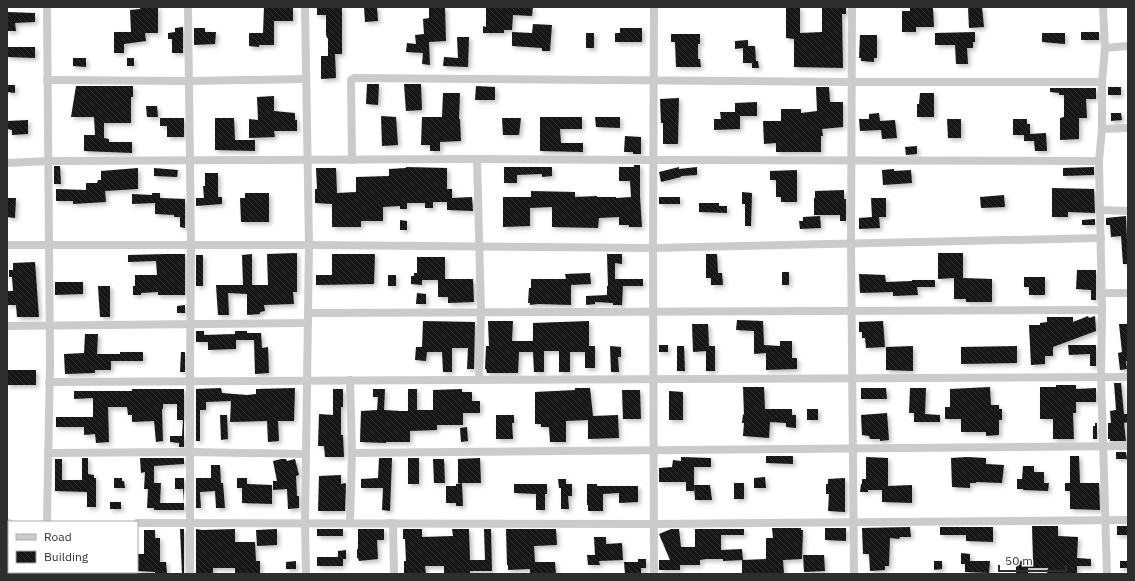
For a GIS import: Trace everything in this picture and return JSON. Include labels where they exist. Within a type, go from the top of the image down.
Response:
[{"type":"street","points":[[47,7],[49,161],[49,382],[47,521]]},
{"type":"street","points":[[188,7],[188,81],[191,161],[190,574]]},
{"type":"street","points":[[305,7],[310,245],[305,523],[306,574]]},
{"type":"street","points":[[654,7],[654,574]]},
{"type":"street","points":[[852,7],[851,243],[853,312],[854,574]]},
{"type":"street","points":[[1103,7],[1105,48],[1102,82],[1102,129],[1099,161],[1101,210],[1100,238],[1102,293],[1103,446],[1107,574]]},
{"type":"street","points":[[1105,48],[1128,46]]},
{"type":"street","points":[[352,160],[351,83],[354,78],[851,82],[1102,82]]},
{"type":"street","points":[[47,80],[188,81],[306,79]]},
{"type":"street","points":[[1102,129],[1128,128]]},
{"type":"street","points":[[7,163],[49,161],[308,161],[477,159],[1099,161]]},
{"type":"street","points":[[477,159],[481,312],[479,380]]},
{"type":"street","points":[[1101,210],[1128,211]]},
{"type":"street","points":[[7,245],[310,245],[653,248],[1100,238]]},
{"type":"street","points":[[1102,293],[1128,293]]},
{"type":"street","points":[[308,313],[1102,310]]},
{"type":"street","points":[[7,326],[308,323]]},
{"type":"street","points":[[49,382],[1128,377]]},
{"type":"street","points":[[350,380],[352,453],[350,521]]},
{"type":"street","points":[[352,453],[1128,446]]},
{"type":"street","points":[[48,454],[190,452],[306,454]]},
{"type":"street","points":[[138,523],[653,524],[1128,520]]},
{"type":"street","points":[[305,523],[350,521],[393,523]]},
{"type":"street","points":[[393,523],[394,574]]},
{"type":"building","points":[[140,7],[158,7],[158,33],[145,33],[146,41],[124,44],[124,53],[114,53],[114,32],[131,32],[130,10],[140,9]]},
{"type":"building","points":[[264,7],[293,7],[293,21],[274,21],[274,45],[259,45],[259,47],[249,46],[249,33],[263,33]]},
{"type":"building","points":[[317,7],[342,7],[342,54],[335,54],[336,78],[321,79],[321,56],[328,56],[328,38],[326,34],[326,15],[317,15]]},
{"type":"building","points":[[364,7],[377,7],[378,21],[365,22]]},
{"type":"building","points":[[429,7],[445,7],[446,41],[429,42],[430,65],[422,64],[423,53],[406,52],[407,43],[416,44],[415,35],[424,34],[423,19],[429,18]]},
{"type":"building","points":[[486,7],[533,7],[532,16],[513,15],[512,30],[504,30],[504,33],[483,33],[483,26],[486,27]]},
{"type":"building","points":[[786,7],[800,7],[800,33],[822,32],[822,7],[846,7],[846,14],[842,14],[843,68],[794,67],[794,39],[786,38]]},
{"type":"building","points":[[968,7],[982,7],[984,27],[969,28]]},
{"type":"building","points":[[910,8],[933,8],[934,27],[916,27],[916,32],[902,32],[902,11],[910,11]]},
{"type":"building","points":[[7,12],[35,13],[35,22],[15,23],[16,31],[7,31]]},
{"type":"building","points":[[533,24],[552,25],[550,51],[542,51],[542,48],[512,46],[512,32],[532,33]]},
{"type":"building","points":[[183,27],[183,53],[172,53],[172,39],[168,39],[168,33],[175,32],[175,28]]},
{"type":"building","points":[[194,28],[205,28],[205,32],[216,32],[215,44],[194,45]]},
{"type":"building","points":[[620,28],[642,28],[642,42],[615,42],[615,33],[620,33]]},
{"type":"building","points":[[975,32],[975,42],[973,42],[973,48],[967,48],[968,64],[956,64],[955,45],[935,45],[935,33]]},
{"type":"building","points":[[1081,32],[1099,32],[1099,40],[1081,40]]},
{"type":"building","points":[[586,33],[594,33],[594,48],[586,48]]},
{"type":"building","points":[[1042,33],[1065,33],[1065,44],[1042,42]]},
{"type":"building","points":[[671,34],[700,34],[698,59],[700,59],[701,67],[676,67],[675,42],[671,42]]},
{"type":"building","points":[[860,35],[877,35],[877,58],[874,58],[874,62],[861,61],[861,58],[859,58]]},
{"type":"building","points":[[457,37],[469,37],[468,67],[443,66],[444,57],[458,58]]},
{"type":"building","points":[[748,40],[748,46],[755,46],[756,61],[758,61],[759,68],[752,68],[752,63],[743,63],[743,48],[735,49],[735,41]]},
{"type":"building","points":[[7,47],[35,47],[35,58],[7,57]]},
{"type":"building","points":[[73,58],[86,58],[86,67],[73,66]]},
{"type":"building","points":[[127,58],[134,58],[134,66],[127,66]]},
{"type":"building","points":[[367,84],[379,84],[378,105],[366,104]]},
{"type":"building","points":[[404,84],[421,84],[422,110],[406,111]]},
{"type":"building","points":[[7,85],[15,85],[15,93],[7,92]]},
{"type":"building","points":[[76,86],[133,86],[133,97],[131,97],[131,123],[104,123],[104,138],[109,139],[109,142],[132,142],[132,153],[84,151],[84,135],[95,135],[94,117],[71,117]]},
{"type":"building","points":[[476,86],[495,87],[495,100],[475,100]]},
{"type":"building","points":[[816,87],[829,87],[830,102],[843,102],[843,127],[822,129],[823,136],[821,136],[821,152],[776,152],[776,143],[764,144],[763,121],[781,121],[781,109],[801,109],[801,113],[817,111]]},
{"type":"building","points":[[1108,87],[1121,87],[1121,95],[1108,95]]},
{"type":"building","points":[[1050,88],[1096,88],[1096,99],[1086,99],[1087,118],[1079,118],[1079,139],[1060,140],[1060,118],[1064,117],[1064,95],[1050,92]]},
{"type":"building","points":[[443,93],[460,93],[459,119],[461,141],[440,142],[440,151],[430,151],[430,145],[421,145],[422,117],[442,117]]},
{"type":"building","points":[[920,93],[934,93],[934,117],[917,117],[917,104],[919,104]]},
{"type":"building","points":[[274,96],[274,111],[295,113],[295,120],[297,120],[297,131],[274,131],[275,137],[249,138],[249,119],[258,120],[257,97]]},
{"type":"building","points":[[679,98],[678,144],[663,144],[663,123],[661,123],[660,99]]},
{"type":"building","points":[[757,102],[757,116],[740,116],[740,129],[714,130],[714,119],[721,119],[720,112],[735,112],[735,103]]},
{"type":"building","points":[[146,106],[157,106],[158,117],[147,117]]},
{"type":"building","points":[[879,113],[880,121],[895,120],[897,138],[882,139],[881,130],[860,131],[859,119],[869,119],[869,114]]},
{"type":"building","points":[[1111,113],[1121,113],[1122,120],[1111,121]]},
{"type":"building","points":[[381,116],[396,117],[398,145],[382,146]]},
{"type":"building","points":[[540,117],[582,117],[582,129],[560,129],[561,143],[583,143],[583,152],[540,151]]},
{"type":"building","points":[[595,117],[620,117],[620,128],[596,127]]},
{"type":"building","points":[[160,118],[184,118],[184,137],[167,137],[167,126],[160,126]]},
{"type":"building","points":[[215,118],[234,118],[235,140],[255,140],[255,151],[215,150]]},
{"type":"building","points":[[502,118],[521,118],[519,135],[503,135]]},
{"type":"building","points":[[947,119],[961,119],[961,138],[948,138]]},
{"type":"building","points":[[1013,119],[1027,119],[1027,124],[1030,124],[1030,134],[1046,133],[1047,151],[1035,151],[1034,141],[1024,141],[1024,135],[1013,135]]},
{"type":"building","points":[[28,120],[28,134],[12,135],[12,130],[7,129],[7,121]]},
{"type":"building","points":[[625,136],[641,137],[641,154],[624,152]]},
{"type":"building","points":[[917,146],[917,154],[906,155],[905,147]]},
{"type":"building","points":[[634,165],[640,165],[642,227],[619,225],[619,217],[599,218],[598,228],[552,227],[552,207],[530,208],[530,226],[503,227],[503,197],[531,197],[531,191],[575,192],[575,197],[631,197],[630,181],[619,181],[619,167],[634,167]]},
{"type":"building","points":[[54,166],[60,166],[61,184],[54,184]]},
{"type":"building","points":[[406,167],[447,168],[447,189],[452,189],[452,198],[472,197],[473,211],[447,210],[447,202],[433,202],[433,208],[425,208],[425,203],[407,203],[407,209],[400,209],[400,206],[383,207],[383,221],[361,221],[361,227],[332,227],[332,204],[315,203],[315,189],[317,189],[316,168],[336,168],[337,193],[356,192],[356,177],[389,176],[389,169]]},
{"type":"building","points":[[504,167],[552,167],[552,176],[542,177],[542,174],[517,175],[517,183],[504,183]]},
{"type":"building","points":[[679,167],[679,169],[697,167],[697,175],[681,176],[661,182],[659,172]]},
{"type":"building","points":[[1094,167],[1094,175],[1063,176],[1063,168]]},
{"type":"building","points":[[138,168],[138,189],[105,191],[106,202],[73,204],[73,201],[56,201],[56,189],[86,190],[86,183],[97,183],[98,180],[101,180],[101,171]]},
{"type":"building","points":[[154,168],[178,170],[177,177],[154,176]]},
{"type":"building","points":[[894,169],[894,171],[911,170],[912,183],[883,185],[882,170]]},
{"type":"building","points":[[797,170],[797,202],[781,202],[781,197],[776,197],[776,180],[770,180],[770,171]]},
{"type":"building","points":[[205,173],[218,173],[218,197],[222,197],[222,204],[196,206],[196,198],[204,198],[203,186],[205,186]]},
{"type":"building","points":[[1052,188],[1094,189],[1095,213],[1068,212],[1068,217],[1052,217]]},
{"type":"building","points":[[844,190],[844,199],[846,199],[846,221],[840,221],[840,215],[814,215],[815,191]]},
{"type":"building","points":[[742,192],[752,193],[751,226],[745,226],[745,204],[742,204]]},
{"type":"building","points":[[152,193],[160,193],[160,198],[185,199],[185,228],[180,227],[180,217],[174,217],[174,215],[155,214],[155,203],[132,204],[132,194],[152,195]]},
{"type":"building","points":[[245,193],[269,193],[269,222],[241,222],[240,198],[245,198]]},
{"type":"building","points":[[1004,195],[1005,207],[981,208],[980,197]]},
{"type":"building","points":[[659,197],[680,197],[680,204],[659,204]]},
{"type":"building","points":[[7,198],[16,198],[15,218],[7,217]]},
{"type":"building","points":[[871,198],[886,198],[886,217],[879,217],[880,228],[859,229],[859,218],[872,217]]},
{"type":"building","points":[[699,203],[719,203],[719,206],[727,206],[727,213],[699,212]]},
{"type":"building","points":[[820,216],[821,228],[800,229],[799,221],[803,221],[803,217]]},
{"type":"building","points":[[1126,216],[1128,264],[1123,264],[1121,236],[1111,237],[1110,225],[1106,225],[1106,218]]},
{"type":"building","points":[[1095,219],[1095,225],[1082,225],[1082,220]]},
{"type":"building","points":[[400,220],[407,221],[407,230],[400,230]]},
{"type":"building","points":[[297,253],[297,292],[293,292],[294,304],[264,305],[265,311],[260,312],[260,314],[247,315],[247,294],[228,293],[229,315],[218,315],[216,285],[243,285],[242,255],[252,254],[252,285],[268,285],[267,254]]},
{"type":"building","points":[[938,253],[963,253],[963,278],[992,279],[992,302],[966,302],[966,299],[954,299],[954,278],[938,279]]},
{"type":"building","points":[[185,254],[185,295],[158,295],[158,292],[133,295],[135,275],[157,275],[156,261],[128,262],[128,255]]},
{"type":"building","points":[[332,254],[375,254],[374,284],[316,285],[316,275],[332,275]]},
{"type":"building","points":[[607,254],[622,254],[622,264],[615,263],[615,279],[643,279],[643,286],[623,286],[622,305],[595,302],[595,304],[586,305],[586,296],[607,295]]},
{"type":"building","points":[[706,254],[717,254],[718,273],[722,273],[723,285],[711,285],[711,278],[706,278]]},
{"type":"building","points":[[196,255],[203,255],[203,286],[196,286]]},
{"type":"building","points":[[417,257],[445,257],[445,279],[473,279],[474,302],[448,303],[448,297],[438,297],[438,280],[422,280],[422,285],[411,284],[411,276],[414,276],[414,273],[417,273]]},
{"type":"building","points":[[35,262],[39,317],[17,317],[16,305],[7,305],[7,291],[13,291],[12,277],[9,277],[9,270],[13,270],[13,263]]},
{"type":"building","points":[[1077,270],[1096,270],[1096,300],[1091,300],[1091,290],[1076,289]]},
{"type":"building","points":[[782,272],[789,272],[789,285],[782,285]]},
{"type":"building","points":[[590,273],[591,284],[571,285],[571,305],[530,305],[530,303],[528,303],[531,279],[566,279],[565,274]]},
{"type":"building","points":[[859,274],[885,275],[886,282],[935,280],[935,287],[917,287],[918,295],[893,296],[893,292],[860,293]]},
{"type":"building","points":[[388,275],[396,275],[396,286],[388,286]]},
{"type":"building","points":[[1024,277],[1045,277],[1045,295],[1029,295],[1029,287],[1024,287]]},
{"type":"building","points":[[55,282],[83,282],[83,294],[55,295]]},
{"type":"building","points":[[98,286],[110,286],[110,317],[100,317]]},
{"type":"building","points":[[417,293],[426,294],[426,304],[416,304]]},
{"type":"building","points":[[185,305],[185,313],[177,313],[177,306]]},
{"type":"building","points":[[1088,316],[1089,318],[1095,316],[1096,331],[1053,347],[1053,356],[1045,356],[1045,364],[1031,365],[1029,325],[1040,325],[1040,323],[1047,322],[1047,317],[1073,317],[1073,322]]},
{"type":"building","points":[[737,320],[763,321],[764,345],[780,346],[780,341],[792,341],[792,358],[797,358],[797,369],[766,370],[766,353],[754,354],[754,331],[736,330]]},
{"type":"building","points":[[423,321],[475,322],[474,369],[467,369],[468,348],[452,348],[452,372],[443,372],[442,352],[427,352],[426,361],[415,360],[416,347],[422,347]]},
{"type":"building","points":[[488,321],[513,321],[512,341],[533,341],[533,323],[589,321],[589,346],[595,346],[595,368],[585,368],[585,352],[570,352],[570,372],[559,372],[559,351],[544,351],[544,372],[534,372],[533,352],[519,352],[518,373],[487,373],[485,369],[486,346],[489,346]]},
{"type":"building","points":[[883,321],[885,347],[866,348],[865,338],[862,338],[862,332],[859,332],[859,322]]},
{"type":"building","points":[[692,324],[708,324],[709,346],[715,346],[715,371],[706,371],[706,351],[693,352]]},
{"type":"building","points":[[1119,324],[1128,324],[1127,369],[1120,370],[1118,353],[1122,352]]},
{"type":"building","points":[[196,331],[204,331],[204,335],[235,334],[235,331],[261,333],[262,348],[268,347],[269,373],[255,374],[254,340],[236,340],[236,349],[208,350],[208,342],[196,342]]},
{"type":"building","points":[[85,334],[98,334],[97,354],[143,352],[143,361],[111,361],[111,370],[95,370],[95,373],[65,374],[64,354],[84,353]]},
{"type":"building","points":[[659,345],[668,345],[668,352],[659,352]]},
{"type":"building","points":[[1068,345],[1096,345],[1096,366],[1090,366],[1090,354],[1069,355]]},
{"type":"building","points":[[610,346],[621,347],[621,357],[618,357],[619,372],[611,372]]},
{"type":"building","points":[[677,346],[684,346],[685,371],[677,371]]},
{"type":"building","points":[[913,346],[913,371],[886,370],[886,347]]},
{"type":"building","points":[[1017,346],[1017,363],[961,364],[961,347]]},
{"type":"building","points":[[181,352],[185,352],[185,372],[180,372]]},
{"type":"building","points":[[7,370],[36,370],[36,385],[7,385]]},
{"type":"building","points":[[1114,383],[1121,383],[1124,414],[1128,414],[1128,422],[1124,423],[1126,441],[1110,441],[1110,439],[1108,439],[1108,423],[1111,423],[1110,411],[1116,410]]},
{"type":"building","points":[[1056,385],[1076,385],[1076,389],[1096,388],[1096,402],[1076,402],[1076,413],[1073,413],[1074,439],[1053,439],[1053,419],[1040,419],[1040,387],[1056,387]]},
{"type":"building","points":[[743,387],[764,387],[765,409],[792,409],[792,415],[796,415],[796,428],[786,427],[786,423],[770,422],[769,438],[743,436]]},
{"type":"building","points":[[990,387],[991,405],[999,405],[999,409],[1002,409],[1002,420],[999,420],[999,435],[986,436],[986,432],[961,432],[961,419],[945,419],[945,407],[950,407],[950,389]]},
{"type":"building","points":[[221,388],[222,393],[247,395],[256,394],[256,389],[295,388],[294,421],[278,421],[279,441],[268,442],[267,421],[230,422],[231,401],[206,402],[206,410],[200,410],[200,441],[196,441],[196,389]]},
{"type":"building","points":[[575,388],[590,388],[593,416],[618,415],[619,438],[588,439],[588,420],[566,421],[566,442],[550,442],[549,427],[541,427],[541,424],[535,424],[535,392],[575,390]]},
{"type":"building","points":[[861,388],[886,388],[887,399],[861,399]]},
{"type":"building","points":[[910,388],[926,388],[925,414],[940,415],[940,422],[914,422],[914,413],[909,413]]},
{"type":"building","points":[[132,389],[184,389],[184,447],[179,447],[179,443],[170,442],[170,436],[182,436],[183,420],[177,420],[177,404],[163,404],[163,441],[156,442],[154,421],[132,422],[132,415],[128,415],[127,407],[108,407],[109,442],[96,443],[95,434],[84,435],[84,427],[56,427],[56,417],[93,417],[93,398],[74,399],[74,391],[132,391]]},
{"type":"building","points":[[333,389],[343,389],[343,407],[341,407],[341,435],[343,435],[344,457],[325,457],[324,446],[318,446],[319,414],[333,415]]},
{"type":"building","points":[[373,389],[385,389],[384,410],[408,411],[408,389],[417,389],[417,410],[433,410],[433,390],[462,389],[462,392],[472,392],[472,401],[480,401],[480,413],[463,413],[463,425],[437,425],[437,430],[410,431],[410,442],[360,442],[361,411],[377,410],[378,397],[373,397]]},
{"type":"building","points":[[622,390],[640,390],[641,419],[623,419]]},
{"type":"building","points":[[669,391],[683,392],[683,420],[669,420]]},
{"type":"building","points":[[807,409],[818,409],[818,420],[807,420]]},
{"type":"building","points":[[887,413],[889,440],[880,441],[880,439],[870,439],[869,436],[862,435],[861,415]]},
{"type":"building","points":[[220,415],[227,415],[228,439],[221,440]]},
{"type":"building","points":[[496,415],[514,415],[514,423],[512,423],[513,439],[496,439]]},
{"type":"building","points":[[1095,423],[1097,423],[1097,439],[1093,439],[1093,426],[1095,426]]},
{"type":"building","points":[[467,427],[468,441],[461,442],[460,428]]},
{"type":"building","points":[[1116,452],[1126,452],[1127,459],[1116,459]]},
{"type":"building","points":[[766,456],[793,456],[793,464],[766,463]]},
{"type":"building","points":[[1070,456],[1079,456],[1080,483],[1099,483],[1100,510],[1070,509],[1070,491],[1065,491],[1065,483],[1070,483]]},
{"type":"building","points":[[681,457],[711,458],[711,467],[694,467],[694,491],[686,491],[686,482],[659,482],[659,468],[672,467],[673,460],[681,461]]},
{"type":"building","points":[[866,457],[888,458],[888,486],[912,485],[912,503],[882,502],[882,490],[868,490],[868,492],[860,492],[862,479],[866,479]]},
{"type":"building","points":[[82,458],[88,458],[88,474],[94,475],[94,478],[96,478],[96,507],[87,507],[87,492],[55,491],[55,459],[62,459],[62,480],[82,480]]},
{"type":"building","points":[[140,458],[184,458],[184,464],[154,466],[154,483],[161,483],[160,503],[184,503],[184,510],[154,510],[154,508],[147,508],[148,489],[144,489],[145,472],[141,473]]},
{"type":"building","points":[[379,458],[392,458],[390,511],[382,510],[383,488],[361,488],[361,479],[378,478]]},
{"type":"building","points":[[408,458],[419,458],[419,484],[408,484]]},
{"type":"building","points":[[480,458],[481,483],[458,483],[458,459]]},
{"type":"building","points":[[951,458],[986,458],[986,464],[1004,465],[1002,483],[976,482],[970,483],[970,488],[952,487]]},
{"type":"building","points":[[286,459],[287,461],[295,459],[299,475],[296,476],[299,508],[288,509],[287,489],[273,490],[273,481],[277,481],[273,461]]},
{"type":"building","points":[[433,459],[444,459],[445,483],[434,483]]},
{"type":"building","points":[[211,465],[220,465],[225,508],[216,508],[215,491],[200,492],[201,508],[196,508],[196,478],[211,478]]},
{"type":"building","points":[[1023,466],[1034,466],[1034,472],[1044,472],[1044,483],[1049,483],[1048,491],[1017,489],[1017,479],[1022,479]]},
{"type":"building","points":[[341,475],[341,484],[346,483],[345,511],[318,511],[319,476]]},
{"type":"building","points":[[765,477],[766,488],[754,488],[754,478]]},
{"type":"building","points":[[114,478],[122,478],[125,488],[114,488]]},
{"type":"building","points":[[175,478],[184,478],[184,503],[183,489],[175,489]]},
{"type":"building","points":[[237,478],[247,478],[247,484],[272,485],[272,504],[242,503],[242,488],[237,488]]},
{"type":"building","points":[[845,478],[845,512],[828,511],[829,494],[826,494],[826,484],[828,484],[828,479]]},
{"type":"building","points":[[558,479],[566,479],[566,484],[572,484],[572,496],[568,496],[569,509],[561,509],[561,488],[559,488]]},
{"type":"building","points":[[462,483],[463,506],[456,506],[456,503],[446,503],[446,486],[456,486],[456,484]]},
{"type":"building","points":[[734,483],[744,483],[744,499],[734,499]]},
{"type":"building","points":[[514,484],[547,484],[547,494],[545,494],[545,510],[536,510],[536,494],[514,493]]},
{"type":"building","points":[[587,484],[597,484],[597,486],[638,486],[638,502],[619,503],[619,493],[603,494],[603,511],[588,511]]},
{"type":"building","points":[[694,485],[710,485],[712,500],[695,500]]},
{"type":"building","points":[[110,502],[121,502],[121,509],[110,509]]},
{"type":"building","points":[[1032,526],[1058,526],[1058,536],[1078,537],[1077,558],[1091,559],[1091,566],[1077,566],[1077,574],[1047,574],[1048,568],[1028,568],[1028,574],[1016,574],[1016,561],[1033,560]]},
{"type":"building","points":[[1117,526],[1128,526],[1128,535],[1117,535]]},
{"type":"building","points":[[910,527],[911,537],[900,537],[899,539],[890,538],[889,566],[885,566],[885,570],[870,571],[869,554],[863,554],[862,528]]},
{"type":"building","points":[[940,527],[993,527],[993,542],[966,541],[966,535],[940,535]]},
{"type":"building","points":[[772,528],[801,528],[801,530],[803,530],[802,559],[783,560],[784,574],[742,574],[742,560],[766,559],[766,538],[773,538]]},
{"type":"building","points":[[825,528],[846,528],[846,541],[825,540]]},
{"type":"building","points":[[180,529],[184,529],[184,574],[182,574]]},
{"type":"building","points":[[196,529],[235,529],[235,542],[255,542],[256,561],[260,561],[260,574],[235,574],[235,568],[213,568],[213,574],[196,574]]},
{"type":"building","points":[[277,529],[277,545],[257,546],[256,530]]},
{"type":"building","points":[[317,529],[343,529],[343,536],[317,536]]},
{"type":"building","points":[[358,529],[384,529],[384,540],[377,540],[378,559],[359,561],[357,558]]},
{"type":"building","points":[[403,529],[422,529],[422,537],[453,536],[452,529],[469,529],[470,560],[485,560],[484,529],[491,529],[492,571],[470,571],[470,574],[444,574],[444,566],[425,566],[426,574],[404,574],[404,561],[406,561]]},
{"type":"building","points":[[506,529],[556,529],[557,545],[534,546],[535,562],[555,562],[556,574],[530,574],[530,569],[508,570]]},
{"type":"building","points":[[671,529],[679,529],[681,547],[695,547],[695,529],[744,529],[744,535],[721,535],[721,550],[742,549],[743,560],[723,561],[723,559],[706,559],[700,560],[700,565],[680,565],[680,570],[659,570],[659,560],[670,560],[659,534]]},
{"type":"building","points":[[144,530],[155,530],[155,538],[160,538],[160,562],[166,562],[167,574],[155,574],[155,572],[138,571],[138,554],[144,554]]},
{"type":"building","points":[[594,537],[606,537],[606,544],[622,543],[623,560],[599,561],[600,565],[588,565],[587,555],[595,555]]},
{"type":"building","points":[[346,550],[346,559],[343,559],[343,566],[317,566],[317,557],[338,557],[338,551]]},
{"type":"building","points":[[961,553],[970,554],[970,561],[990,561],[989,573],[965,572],[965,564],[961,564]]},
{"type":"building","points":[[803,555],[824,555],[825,571],[804,572]]},
{"type":"building","points":[[638,559],[646,559],[646,568],[641,568],[641,574],[625,574],[624,562],[638,562]]},
{"type":"building","points":[[296,561],[296,569],[286,569],[286,562]]},
{"type":"building","points":[[934,561],[942,561],[942,569],[934,570]]},
{"type":"building","points":[[1120,561],[1128,561],[1128,568],[1120,568]]}]
